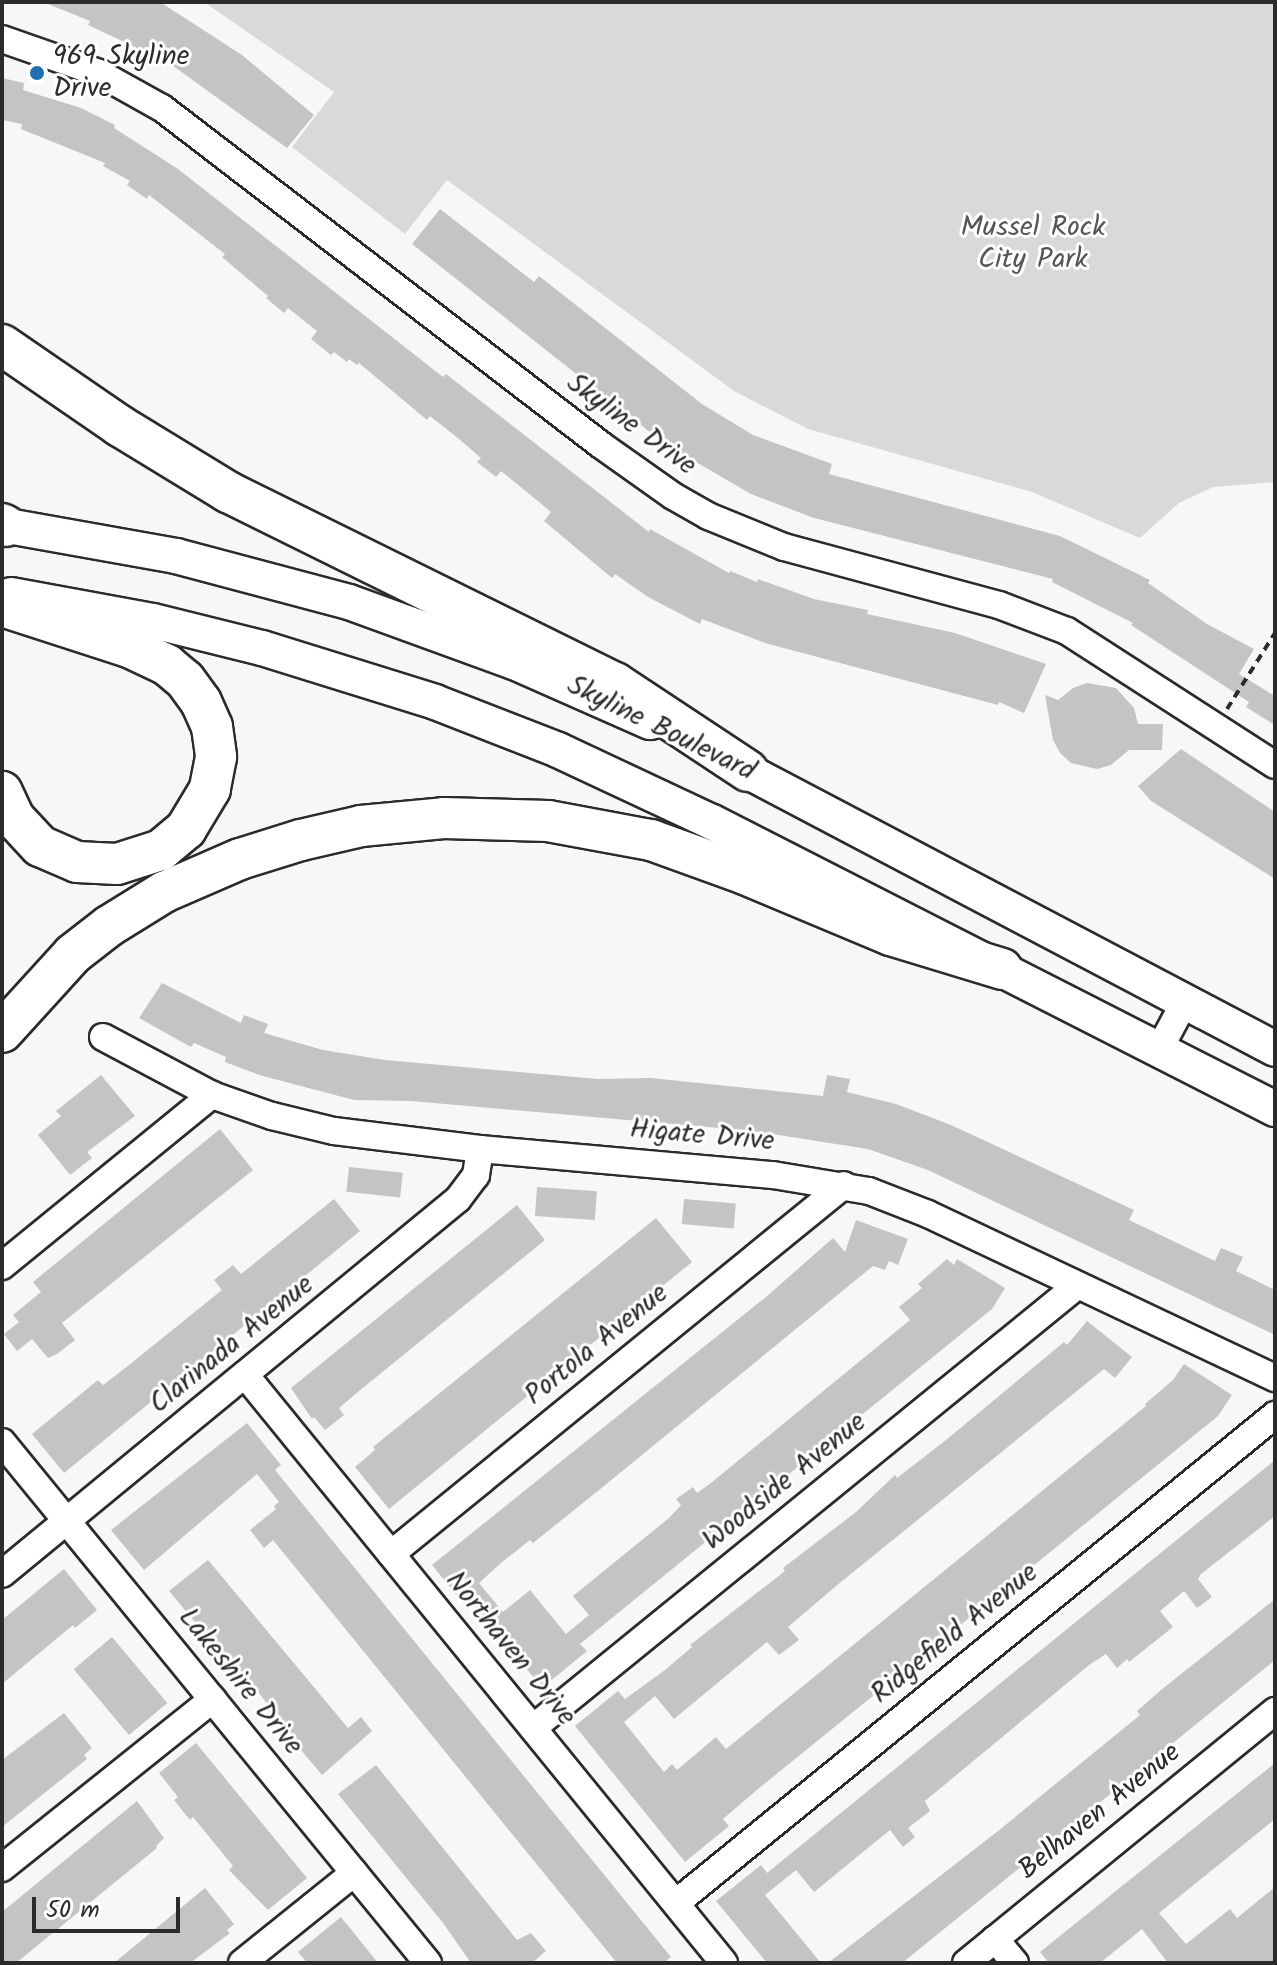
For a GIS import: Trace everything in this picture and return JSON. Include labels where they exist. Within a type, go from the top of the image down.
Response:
[{"type":"highway","points":[[2,345],[120,426],[228,492],[615,683],[748,771]]},
{"type":"highway","points":[[2,792],[14,818],[40,846],[77,862],[117,864],[161,850],[186,829],[210,789],[216,757],[212,727],[201,702],[185,680],[167,665],[129,647],[8,601]]},
{"type":"highway","points":[[2,1032],[73,954],[128,913],[164,892],[281,845],[361,826],[434,818],[548,821],[651,840],[757,878],[891,935],[1002,969]]},
{"type":"main road","name":"Skyline Boulevard","points":[[3,525],[190,560],[391,616],[555,679],[748,771],[1275,1049]]},
{"type":"main road","points":[[8,601],[212,634],[435,702],[632,783],[1160,1048],[1275,1109]]},
{"type":"street","name":"Skyline Drive","points":[[2,39],[88,69],[162,108],[601,445],[696,509],[784,547],[1032,616],[1100,649],[1275,765]]},
{"type":"street","points":[[1160,1048],[1184,1003]]},
{"type":"street","name":"Higate Drive","points":[[103,1037],[212,1095],[272,1116],[334,1131],[480,1149],[773,1175],[844,1185],[909,1205],[1275,1378]]},
{"type":"street","points":[[2,1266],[212,1095]]},
{"type":"street","name":"Clarinada Avenue","points":[[2,1574],[458,1199],[476,1175],[480,1149]]},
{"type":"street","name":"Portola Avenue","points":[[391,1554],[844,1185]]},
{"type":"street","name":"Woodside Avenue","points":[[533,1728],[1078,1285]]},
{"type":"street","name":"Northaven Drive","points":[[246,1376],[724,1963]]},
{"type":"street","name":"Ridgefield Avenue","points":[[676,1903],[1275,1415]]},
{"type":"street","name":"Lakeshire Drive","points":[[2,1442],[428,1963]]},
{"type":"street","points":[[2,1868],[213,1699]]},
{"type":"street","name":"Belhaven Avenue","points":[[966,1963],[1275,1711]]},
{"type":"street","points":[[242,1963],[354,1873]]},
{"type":"street","points":[[995,1939],[1015,1963]]},
{"type":"path","points":[[1215,728],[1275,633]]},
{"type":"green space","name":"Mussel Rock City Park","points":[[204,2],[1275,2],[1275,482],[1213,487],[1179,503],[1140,538],[1032,492],[808,429],[734,391],[447,180],[405,234],[292,147],[334,92]]},
{"type":"building","points":[[43,2],[160,2],[242,55],[314,115],[287,148],[169,63],[88,25],[90,21]]},
{"type":"building","points":[[2,78],[24,83],[23,90],[81,108],[115,125],[114,128],[178,169],[443,377],[446,374],[649,532],[650,529],[729,573],[757,582],[758,579],[814,599],[868,610],[867,614],[955,633],[1046,664],[1024,713],[999,702],[998,705],[765,643],[702,619],[700,624],[648,597],[615,574],[612,578],[544,521],[551,512],[501,471],[496,477],[477,462],[481,458],[459,439],[430,416],[427,420],[359,363],[357,365],[349,359],[347,362],[334,352],[331,355],[311,339],[317,331],[288,308],[284,313],[222,257],[225,254],[149,195],[147,199],[127,185],[130,181],[103,166],[105,163],[21,129],[22,124],[2,120]]},
{"type":"building","points":[[440,209],[534,282],[539,276],[702,404],[753,435],[832,464],[829,474],[1060,536],[1150,580],[1148,583],[1207,624],[1254,649],[1239,674],[1275,696],[1275,725],[1246,707],[1249,702],[1131,625],[1133,623],[1052,582],[1053,579],[814,518],[751,494],[665,444],[412,244]]},
{"type":"building","points":[[1087,683],[1116,688],[1134,708],[1138,724],[1163,724],[1162,750],[1129,750],[1111,765],[1097,769],[1071,763],[1060,753],[1053,740],[1045,695],[1058,700],[1073,688]]},
{"type":"building","points":[[1181,749],[1275,812],[1275,879],[1151,801],[1138,786]]},
{"type":"building","points":[[162,983],[241,1023],[244,1015],[268,1024],[264,1033],[323,1050],[385,1060],[598,1079],[651,1078],[823,1096],[827,1075],[850,1079],[847,1092],[896,1104],[951,1125],[1134,1210],[1129,1220],[1215,1261],[1221,1248],[1243,1257],[1236,1271],[1275,1290],[1275,1335],[928,1170],[868,1149],[753,1131],[411,1101],[354,1100],[259,1075],[225,1062],[226,1057],[194,1043],[191,1047],[139,1018]]},
{"type":"building","points":[[101,1075],[135,1116],[87,1152],[92,1158],[70,1175],[38,1135],[61,1116],[56,1111]]},
{"type":"building","points":[[220,1129],[253,1170],[62,1323],[75,1340],[57,1354],[48,1358],[32,1339],[17,1351],[4,1334],[19,1322],[13,1315],[41,1292],[33,1282]]},
{"type":"building","points":[[349,1167],[403,1173],[400,1198],[346,1192]]},
{"type":"building","points":[[537,1187],[597,1191],[595,1220],[535,1216]]},
{"type":"building","points":[[334,1199],[360,1231],[64,1473],[32,1434],[98,1380],[103,1385],[222,1290],[214,1280],[233,1265],[241,1274]]},
{"type":"building","points":[[684,1199],[736,1204],[734,1228],[682,1224]]},
{"type":"building","points":[[517,1205],[545,1240],[339,1408],[344,1415],[325,1430],[314,1417],[312,1419],[291,1388]]},
{"type":"building","points":[[656,1218],[692,1262],[389,1509],[355,1467],[375,1450],[373,1447]]},
{"type":"building","points":[[856,1220],[908,1239],[898,1265],[889,1261],[885,1270],[873,1266],[533,1543],[530,1540],[501,1563],[479,1583],[503,1612],[530,1590],[566,1634],[589,1615],[573,1596],[669,1518],[681,1505],[676,1499],[693,1487],[697,1493],[711,1483],[910,1320],[899,1307],[922,1288],[918,1284],[947,1259],[954,1265],[957,1259],[1005,1288],[992,1309],[580,1644],[587,1651],[542,1688],[473,1603],[467,1608],[432,1565],[766,1297],[833,1238],[845,1252]]},
{"type":"building","points":[[1087,1321],[1132,1357],[1115,1378],[1104,1369],[836,1586],[788,1627],[799,1640],[779,1655],[767,1642],[674,1719],[655,1696],[624,1722],[664,1772],[672,1764],[677,1770],[716,1737],[726,1749],[1146,1406],[1173,1380],[1184,1364],[1232,1395],[1218,1416],[758,1789],[723,1819],[729,1826],[685,1862],[575,1726],[618,1691],[625,1699],[665,1670],[692,1647],[690,1645],[785,1571],[783,1568],[856,1512],[895,1475],[897,1478],[946,1440],[1064,1342],[1067,1345]]},
{"type":"building","points":[[247,1423],[281,1465],[275,1470],[671,1957],[663,1963],[617,1963],[273,1540],[264,1548],[250,1530],[276,1509],[274,1506],[279,1502],[257,1474],[144,1570],[111,1530]]},
{"type":"building","points":[[1275,1460],[1275,1516],[1201,1574],[1198,1579],[1212,1597],[1197,1608],[1184,1591],[1160,1611],[1173,1627],[1129,1662],[1127,1659],[1117,1668],[1106,1654],[1089,1665],[925,1801],[930,1811],[908,1828],[915,1837],[903,1847],[890,1830],[814,1892],[796,1870],[765,1895],[821,1963],[767,1963],[716,1901],[761,1865],[767,1873]]},
{"type":"building","points":[[208,1560],[348,1728],[361,1717],[372,1731],[322,1775],[267,1710],[270,1707],[248,1679],[245,1682],[169,1591]]},
{"type":"building","points":[[64,1569],[97,1610],[75,1628],[73,1625],[2,1684],[2,1620]]},
{"type":"building","points":[[1275,1599],[1275,1660],[902,1963],[828,1963],[998,1831],[1140,1715],[1137,1711],[1161,1690]]},
{"type":"building","points":[[112,1637],[167,1703],[129,1735],[74,1669]]},
{"type":"building","points":[[64,1713],[92,1748],[84,1755],[87,1759],[2,1827],[2,1760]]},
{"type":"building","points":[[196,1743],[307,1878],[268,1910],[229,1870],[233,1866],[193,1817],[190,1820],[174,1800],[178,1797],[159,1773]]},
{"type":"building","points":[[1275,1763],[1275,1819],[1159,1913],[1186,1944],[1230,1909],[1237,1918],[1275,1887],[1275,1963],[1168,1963],[1142,1929],[1100,1963],[1049,1963],[1040,1952]]},
{"type":"building","points":[[376,1765],[517,1940],[531,1933],[546,1951],[532,1963],[471,1963],[443,1923],[338,1794]]},
{"type":"building","points":[[137,1801],[164,1838],[157,1848],[16,1963],[2,1963],[2,1912]]},
{"type":"building","points":[[205,1888],[234,1924],[227,1930],[230,1933],[190,1963],[114,1963]]},
{"type":"building","points":[[341,1917],[378,1963],[307,1963],[298,1952]]},
{"type":"place","name":"969 Skyline Drive","points":[[37,73]]}]
